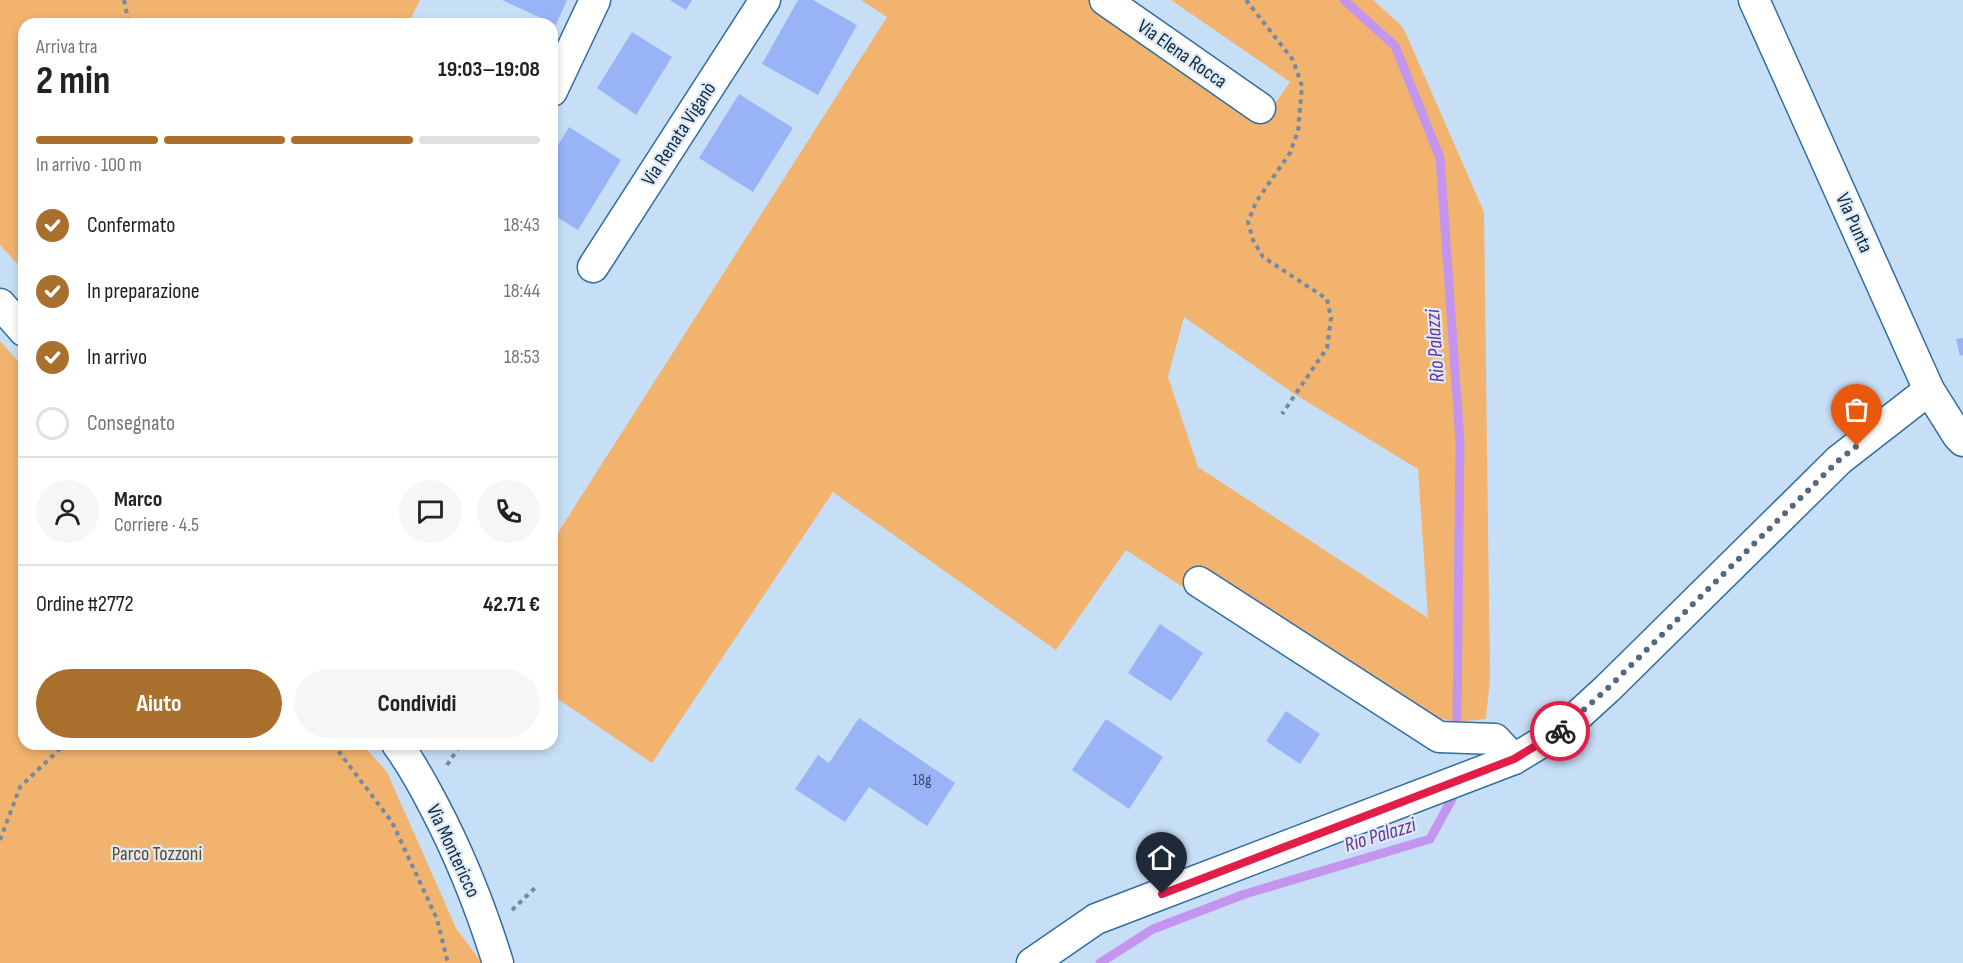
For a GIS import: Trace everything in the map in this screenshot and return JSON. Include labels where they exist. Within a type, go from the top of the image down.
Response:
[{"type":"street","points":[[558,78],[595,0]]},
{"type":"street","name":"Via Renata Viganò","points":[[593,267],[765,0]]},
{"type":"street","name":"Via Elena Rocca","points":[[1105,0],[1260,108]]},
{"type":"street","name":"Via Punta","points":[[1754,0],[1929,390],[1963,441]]},
{"type":"street","points":[[0,304],[18,324]]},
{"type":"street","points":[[1032,963],[1096,919],[1514,759],[1569,723],[1608,688],[1839,460],[1929,390]]},
{"type":"street","points":[[1199,582],[1439,737],[1495,739],[1514,759]]},
{"type":"street","name":"Via Montericco","points":[[402,750],[452,840],[487,926],[498,963]]},
{"type":"path","points":[[124,0],[128,18]]},
{"type":"path","points":[[1246,0],[1293,60],[1302,86],[1298,131],[1290,153],[1256,202],[1248,222],[1253,240],[1263,257],[1327,299],[1331,318],[1327,348],[1282,414]]},
{"type":"path","points":[[0,840],[20,788],[59,750]]},
{"type":"path","points":[[338,750],[393,822],[436,919],[448,963]]},
{"type":"path","points":[[443,771],[456,750]]},
{"type":"path","points":[[504,916],[536,887]]},
{"type":"green space","points":[[0,0],[420,0],[411,18],[18,18],[18,264],[0,245]]},
{"type":"green space","points":[[861,0],[1097,0],[1266,117],[1290,82],[1171,0],[1373,0],[1403,27],[1484,212],[1490,678],[1486,719],[1457,722],[1442,719],[1441,755],[1126,550],[1056,650],[833,492],[652,763],[558,699],[558,533],[887,17]],"holes":[[[1184,317],[1296,395],[1418,469],[1428,618],[1198,467],[1168,377]]]},
{"type":"green space","name":"Parco Tozzoni","points":[[0,341],[18,361],[18,750],[367,750],[387,772],[456,928],[482,963],[0,963]]},
{"type":"building","points":[[502,0],[567,0],[558,20],[558,18],[541,18]]},
{"type":"building","points":[[670,0],[692,0],[686,10]]},
{"type":"building","points":[[798,0],[813,0],[857,25],[818,95],[762,64]]},
{"type":"building","points":[[632,32],[672,57],[636,115],[597,88]]},
{"type":"building","points":[[739,94],[793,128],[753,192],[699,158]]},
{"type":"building","points":[[569,127],[621,160],[578,230],[558,218],[558,145]]},
{"type":"building","points":[[1963,338],[1963,355],[1960,356],[1956,339]]},
{"type":"building","points":[[1160,624],[1203,653],[1171,701],[1128,673]]},
{"type":"building","points":[[1286,711],[1320,734],[1300,764],[1266,741]]},
{"type":"building","points":[[859,718],[955,783],[927,826],[869,787],[845,822],[795,789],[818,755],[829,763]]},
{"type":"building","points":[[1106,719],[1163,757],[1129,809],[1072,770]]},
{"type":"waterway","name":"Rio Palazzi","points":[[1344,0],[1395,46],[1440,158],[1460,441],[1457,722]]},
{"type":"waterway","name":"Rio Palazzi","points":[[1100,963],[1153,929],[1245,894],[1430,839],[1452,799]]},
{"type":"way so far","points":[[1560,731],[1608,688],[1839,460],[1857,446]]},
{"type":"route","points":[[1162,894],[1514,759],[1560,731]]}]
